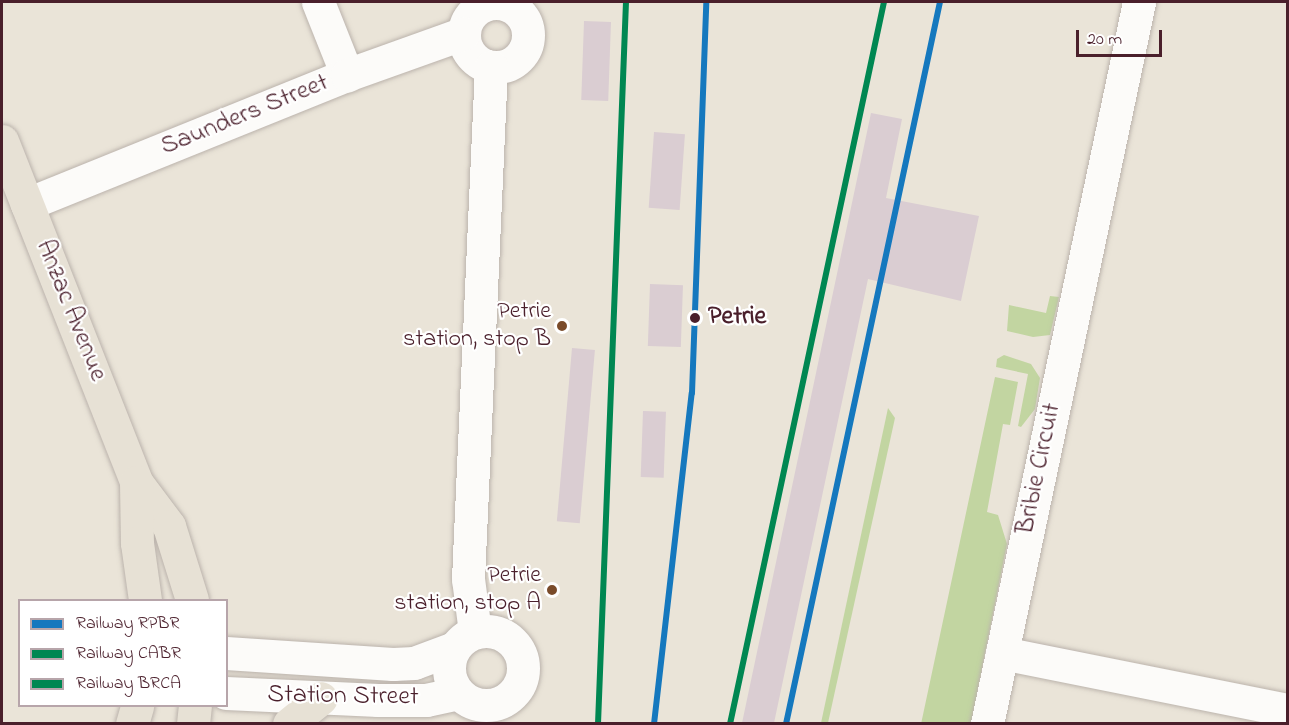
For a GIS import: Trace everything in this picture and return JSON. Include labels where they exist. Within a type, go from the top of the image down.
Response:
[{"type":"highway","name":"Anzac Avenue","points":[[2,141],[136,482],[169,526],[192,599]]},
{"type":"highway","name":"Anzac Avenue","points":[[136,482],[137,543],[145,599]]},
{"type":"highway","points":[[289,723],[321,698]]},
{"type":"highway","points":[[132,723],[136,707]]},
{"type":"highway","points":[[193,723],[195,707]]},
{"type":"street","points":[[318,2],[347,75]]},
{"type":"street","name":"Bribie Circuit","points":[[987,723],[1139,2]]},
{"type":"street","points":[[488,4],[508,5],[524,18],[528,38],[520,57],[512,63],[491,67],[469,51],[464,33],[471,15],[488,4]]},
{"type":"street","name":"Saunders Street","points":[[27,204],[347,75],[464,33]]},
{"type":"street","points":[[465,640],[498,632],[517,646],[522,657],[522,680],[516,690],[498,703],[475,703],[458,693],[449,671],[465,640],[491,67]]},
{"type":"street","name":"Station Street","points":[[228,654],[393,664],[414,663],[465,640]]},
{"type":"street","points":[[1002,653],[1287,710]]},
{"type":"street","name":"Station Street","points":[[228,693],[426,700],[458,693]]},
{"type":"green space","points":[[1050,296],[1059,297],[1050,335],[1033,337],[1007,331],[1009,305],[1046,313]]},
{"type":"green space","points":[[1004,355],[1031,364],[1040,378],[1035,409],[1021,427],[1018,426],[1028,374],[996,367],[997,359]]},
{"type":"green space","points":[[995,377],[1018,382],[1010,425],[1003,424],[987,512],[998,515],[1007,544],[971,723],[921,724]]},
{"type":"green space","points":[[888,408],[895,418],[828,723],[821,723]]},
{"type":"building","points":[[584,21],[611,22],[608,101],[581,100]]},
{"type":"building","points":[[871,113],[902,119],[886,198],[979,216],[961,301],[868,279],[774,723],[742,723]]},
{"type":"building","points":[[654,132],[685,134],[680,210],[649,208]]},
{"type":"building","points":[[650,284],[683,285],[681,347],[648,346]]},
{"type":"building","points":[[572,348],[595,350],[580,523],[557,521]]},
{"type":"building","points":[[643,411],[666,412],[664,478],[641,477]]},
{"type":"rail line","name":"BRCA","points":[[598,724],[626,2]]},
{"type":"rail line","name":"RPBR","points":[[654,724],[692,393],[706,2]]},
{"type":"rail line","name":"CABR","points":[[730,724],[884,2]]},
{"type":"rail line","name":"RPBR","points":[[786,724],[940,2]]},
{"type":"place","name":"Petrie","points":[[695,318]]},
{"type":"place","name":"Petrie station, stop B","points":[[562,326]]},
{"type":"place","name":"Petrie station, stop A","points":[[552,590]]}]
